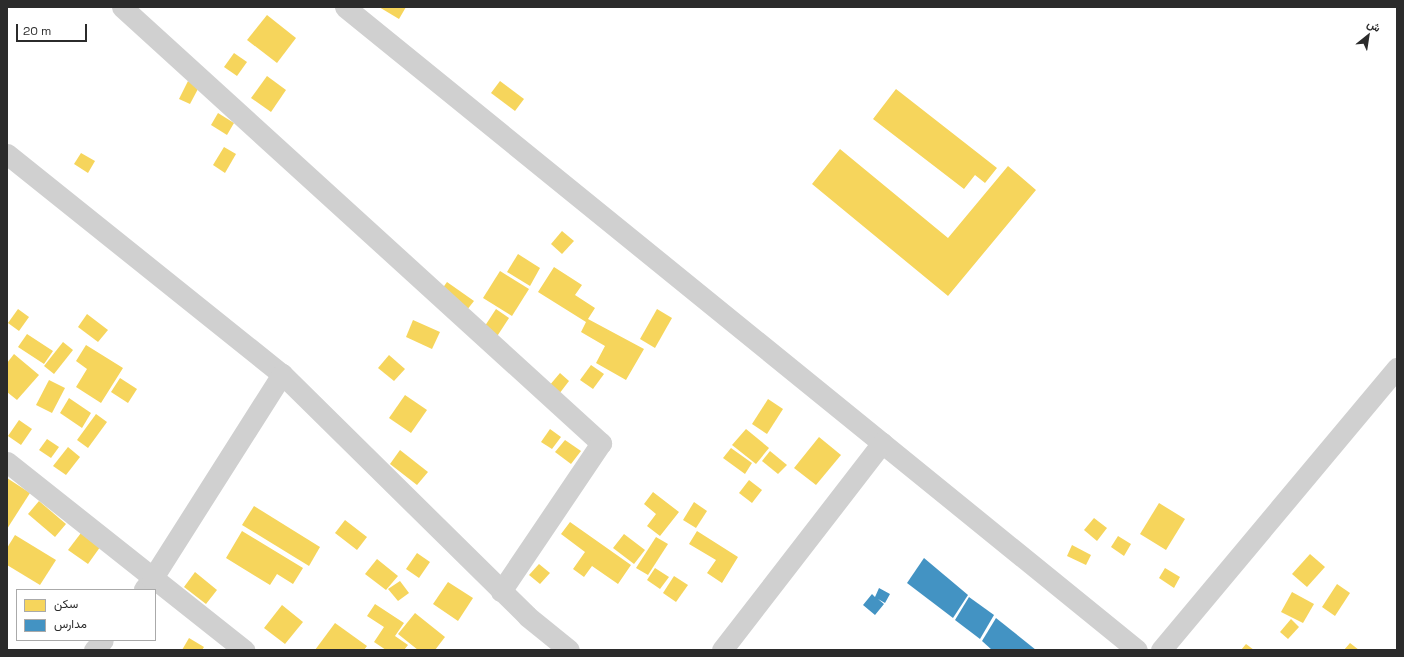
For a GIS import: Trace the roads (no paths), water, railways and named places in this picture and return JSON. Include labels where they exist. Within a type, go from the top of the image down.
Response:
[{"type":"street","points":[[122,7],[601,443],[501,591]]},
{"type":"street","points":[[345,7],[1137,650]]},
{"type":"street","points":[[7,154],[282,374],[526,616],[570,650]]},
{"type":"street","points":[[1161,650],[1397,368]]},
{"type":"street","points":[[7,462],[148,584],[282,374]]},
{"type":"street","points":[[722,650],[882,443]]},
{"type":"street","points":[[156,590],[244,650]]},
{"type":"street","points":[[94,650],[102,641]]}]
